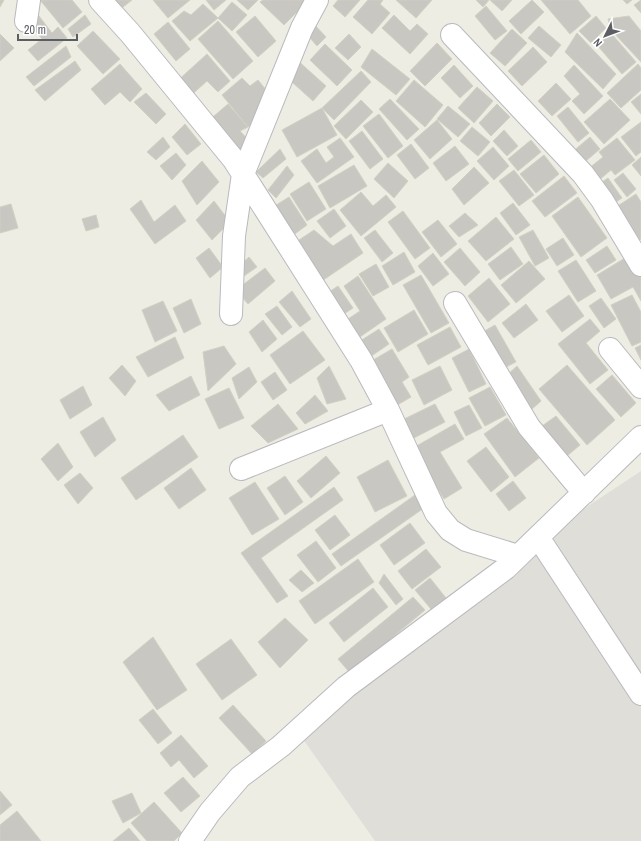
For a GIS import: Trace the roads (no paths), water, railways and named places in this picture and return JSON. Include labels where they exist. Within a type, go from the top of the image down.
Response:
[{"type":"street","points":[[100,0],[130,33],[234,160],[361,360],[388,410],[436,513],[450,530],[466,540],[518,556]]},
{"type":"street","points":[[231,314],[234,236],[243,174],[302,28],[317,0]]},
{"type":"street","points":[[452,35],[583,174],[602,200],[641,265]]},
{"type":"street","points":[[455,303],[529,427],[584,493]]},
{"type":"street","points":[[610,349],[641,387]]},
{"type":"street","points":[[241,469],[388,410]]},
{"type":"street","points":[[190,841],[210,812],[240,776],[281,746],[346,687],[506,568],[641,437]]},
{"type":"street","points":[[538,537],[641,694]]}]
